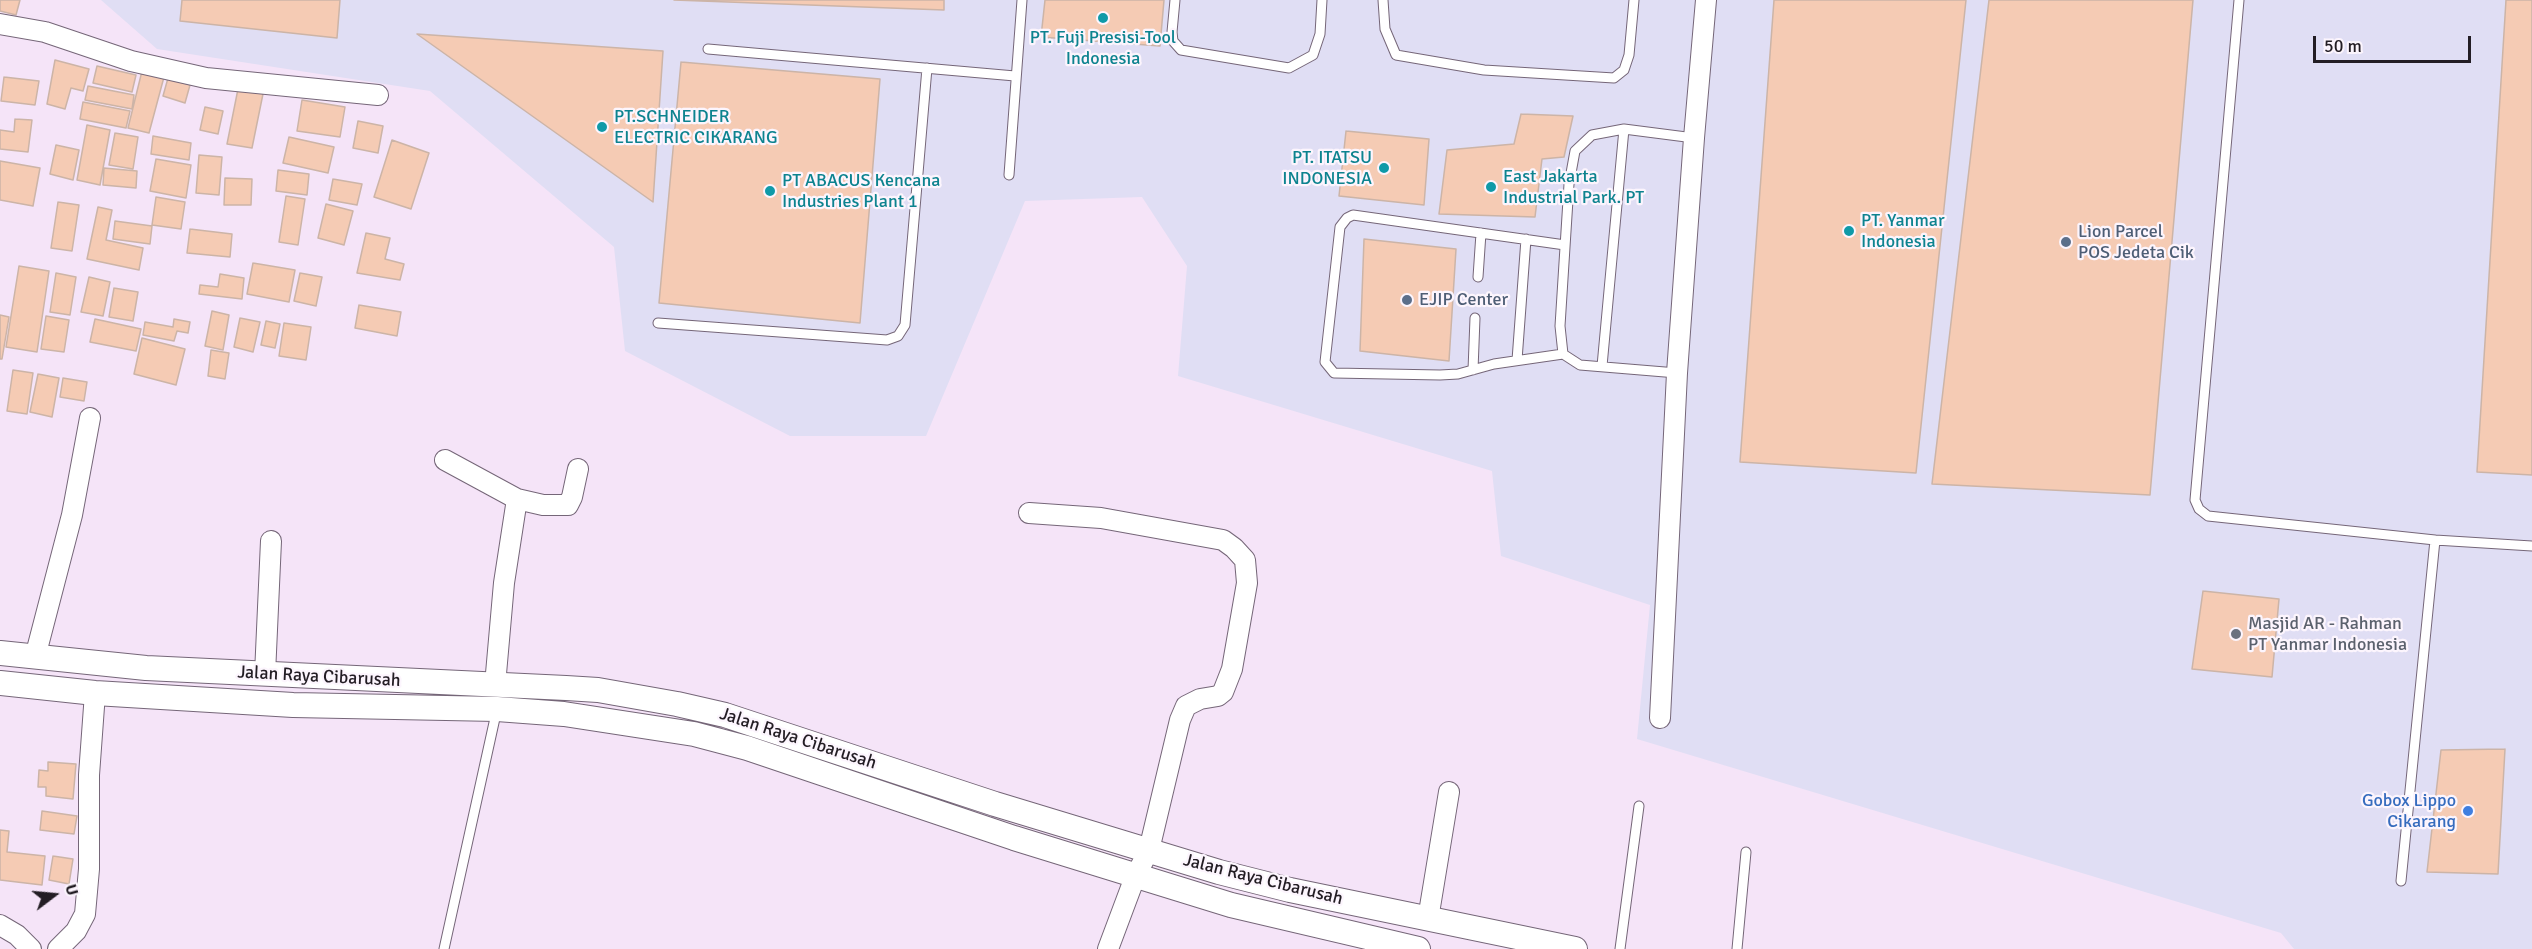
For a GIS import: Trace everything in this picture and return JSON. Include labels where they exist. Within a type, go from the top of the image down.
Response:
[{"type":"street","points":[[1660,718],[1677,373],[1706,0]]},
{"type":"street","points":[[0,24],[45,32],[131,61],[195,75],[378,95]]},
{"type":"street","points":[[36,686],[38,657],[72,515],[90,418]]},
{"type":"street","points":[[445,460],[517,499],[543,505],[568,505],[573,497],[578,469]]},
{"type":"street","points":[[495,685],[504,583],[517,499]]},
{"type":"street","points":[[1029,513],[1101,518],[1223,540],[1245,560],[1247,583],[1232,669],[1223,692],[1218,696],[1200,699],[1186,706],[1180,720],[1149,850],[1135,877],[1107,949]]},
{"type":"street","points":[[265,674],[271,542]]},
{"type":"street","name":"Jalan Raya Cibarusah","points":[[0,653],[146,668],[598,690],[725,715],[995,804],[1219,872],[1290,890],[1575,949]]},
{"type":"street","name":"Jalan Raya Cibarusah","points":[[0,683],[95,693],[292,705],[564,714],[659,728],[747,748],[1135,877],[1269,915],[1418,949]]},
{"type":"street","points":[[58,949],[76,931],[85,914],[89,869],[89,775],[95,693]]},
{"type":"street","points":[[1428,919],[1449,792]]},
{"type":"street","points":[[0,925],[17,935],[31,949]]},
{"type":"lane","points":[[1009,175],[1022,0]]},
{"type":"lane","points":[[1175,0],[1173,41],[1181,50],[1289,68],[1313,55],[1320,34],[1322,0]]},
{"type":"lane","points":[[1383,0],[1385,29],[1396,55],[1484,70],[1614,78],[1624,70],[1629,55],[1634,0]]},
{"type":"lane","points":[[2239,0],[2195,500],[2199,509],[2208,516],[2435,540],[2532,546]]},
{"type":"lane","points":[[708,49],[1015,76]]},
{"type":"lane","points":[[658,322],[887,340],[898,336],[905,325],[927,68]]},
{"type":"lane","points":[[1563,354],[1560,326],[1569,184],[1575,151],[1592,135],[1624,129],[1694,138]]},
{"type":"lane","points":[[1602,366],[1624,129]]},
{"type":"lane","points":[[1565,244],[1353,215],[1347,218],[1340,227],[1325,362],[1334,373],[1440,375],[1517,360],[1563,354],[1580,365],[1677,373]]},
{"type":"lane","points":[[1478,277],[1481,233]]},
{"type":"lane","points":[[1517,360],[1526,239]]},
{"type":"lane","points":[[1473,370],[1475,318]]},
{"type":"lane","points":[[2401,881],[2435,540]]},
{"type":"lane","points":[[444,949],[497,710]]},
{"type":"lane","points":[[1620,949],[1639,806]]},
{"type":"lane","points":[[1737,949],[1746,852]]},
{"type":"shaded area","points":[[101,0],[2532,0],[2532,949],[2294,949],[2281,933],[1637,739],[1650,605],[1501,556],[1492,471],[1178,376],[1187,266],[1142,197],[1025,201],[926,436],[790,436],[625,351],[614,247],[430,91],[157,49]]},
{"type":"building","points":[[0,0],[20,0],[16,15],[0,11]]},
{"type":"building","points":[[182,0],[340,0],[337,38],[180,21]]},
{"type":"building","points":[[674,0],[944,0],[944,10]]},
{"type":"building","name":"PT. Fuji Presisi-Tool Indonesia","points":[[1045,0],[1164,0],[1160,46],[1041,37]]},
{"type":"building","name":"PT. Yanmar Indonesia","points":[[1774,0],[1966,0],[1916,473],[1740,462]]},
{"type":"building","name":"Lion Parcel POS Jedeta Cik","points":[[1989,0],[2193,0],[2150,495],[1932,484]]},
{"type":"building","points":[[2506,0],[2532,0],[2532,475],[2477,472]]},
{"type":"building","name":"PT.SCHNEIDER ELECTRIC CIKARANG","points":[[417,34],[663,51],[653,202]]},
{"type":"building","points":[[55,60],[89,69],[83,91],[71,88],[65,109],[47,104]]},
{"type":"building","name":"PT ABACUS Kencana Industries Plant 1","points":[[681,62],[880,79],[860,323],[659,303]]},
{"type":"building","points":[[97,66],[136,75],[132,92],[93,83]]},
{"type":"building","points":[[142,71],[164,77],[149,133],[128,128]]},
{"type":"building","points":[[4,77],[39,81],[35,105],[1,101]]},
{"type":"building","points":[[168,78],[190,85],[185,103],[163,96]]},
{"type":"building","points":[[239,84],[264,89],[252,148],[227,144]]},
{"type":"building","points":[[88,86],[134,95],[132,109],[85,100]]},
{"type":"building","points":[[302,100],[345,107],[340,137],[297,131]]},
{"type":"building","points":[[83,102],[130,111],[126,128],[80,119]]},
{"type":"building","points":[[205,107],[223,111],[218,134],[200,130]]},
{"type":"building","name":"East Jakarta Industrial Park. PT","points":[[1521,114],[1573,116],[1564,157],[1542,159],[1535,217],[1439,214],[1447,150],[1514,144]]},
{"type":"building","points":[[15,119],[32,120],[28,152],[0,149],[0,130],[14,132]]},
{"type":"building","points":[[358,121],[383,126],[378,153],[353,148]]},
{"type":"building","points":[[87,125],[110,130],[100,185],[77,180]]},
{"type":"building","name":"PT. ITATSU INDONESIA","points":[[1346,131],[1429,139],[1424,205],[1339,196]]},
{"type":"building","points":[[115,133],[138,137],[133,169],[109,165]]},
{"type":"building","points":[[153,136],[191,143],[189,160],[151,154]]},
{"type":"building","points":[[289,137],[334,147],[328,173],[283,163]]},
{"type":"building","points":[[392,140],[429,153],[411,209],[374,197]]},
{"type":"building","points":[[56,145],[79,150],[73,180],[50,174]]},
{"type":"building","points":[[199,155],[222,157],[219,195],[196,193]]},
{"type":"building","points":[[156,159],[191,165],[186,198],[150,191]]},
{"type":"building","points":[[0,161],[40,168],[33,206],[0,200]]},
{"type":"building","points":[[104,168],[137,171],[136,188],[103,185]]},
{"type":"building","points":[[278,170],[309,174],[307,195],[276,191]]},
{"type":"building","points":[[225,178],[252,179],[251,205],[224,205]]},
{"type":"building","points":[[333,179],[362,184],[357,205],[329,200]]},
{"type":"building","points":[[286,196],[305,199],[298,245],[279,242]]},
{"type":"building","points":[[156,197],[185,202],[181,229],[152,225]]},
{"type":"building","points":[[58,202],[79,205],[72,251],[51,248]]},
{"type":"building","points":[[326,204],[353,211],[344,245],[318,238]]},
{"type":"building","points":[[98,207],[112,210],[106,240],[143,248],[139,270],[87,259]]},
{"type":"building","points":[[115,221],[152,226],[150,244],[113,239]]},
{"type":"building","points":[[190,229],[232,234],[230,257],[187,253]]},
{"type":"building","points":[[366,233],[390,238],[385,259],[404,264],[400,280],[357,273]]},
{"type":"building","name":"EJIP Center","points":[[1364,239],[1456,249],[1449,361],[1360,351]]},
{"type":"building","points":[[253,263],[295,270],[289,302],[247,294]]},
{"type":"building","points":[[19,266],[49,271],[37,352],[6,347]]},
{"type":"building","points":[[56,273],[76,277],[70,315],[50,312]]},
{"type":"building","points":[[300,273],[322,277],[316,306],[294,301]]},
{"type":"building","points":[[220,274],[244,278],[242,299],[199,294],[200,285],[218,287]]},
{"type":"building","points":[[89,277],[110,282],[103,316],[81,312]]},
{"type":"building","points":[[114,288],[138,292],[133,321],[109,317]]},
{"type":"building","points":[[359,305],[401,312],[397,336],[355,328]]},
{"type":"building","points":[[212,311],[229,315],[223,350],[205,346]]},
{"type":"building","points":[[0,315],[9,317],[2,359],[0,359]]},
{"type":"building","points":[[46,316],[69,320],[64,352],[41,349]]},
{"type":"building","points":[[240,318],[260,322],[253,352],[234,347]]},
{"type":"building","points":[[95,319],[141,329],[136,351],[90,342]]},
{"type":"building","points":[[174,319],[190,322],[188,333],[177,331],[174,341],[143,335],[145,322],[173,327]]},
{"type":"building","points":[[266,321],[280,324],[275,348],[261,345]]},
{"type":"building","points":[[284,323],[311,327],[306,360],[279,356]]},
{"type":"building","points":[[142,338],[185,349],[176,385],[134,374]]},
{"type":"building","points":[[211,350],[229,353],[225,379],[208,376]]},
{"type":"building","points":[[13,370],[33,373],[27,414],[7,411]]},
{"type":"building","points":[[38,374],[59,378],[52,417],[30,412]]},
{"type":"building","points":[[63,378],[87,382],[84,401],[60,397]]},
{"type":"building","name":"Masjid AR - Rahman PT Yanmar Indonesia","points":[[2203,591],[2279,599],[2272,677],[2192,669]]},
{"type":"building","name":"Gobox Lippo Cikarang","points":[[2505,749],[2498,874],[2427,872],[2441,750]]},
{"type":"building","points":[[48,762],[76,764],[73,799],[46,796],[46,787],[38,787],[39,770],[48,771]]},
{"type":"building","points":[[42,811],[77,816],[74,834],[40,830]]},
{"type":"building","points":[[0,830],[9,831],[7,852],[45,856],[42,885],[0,880]]},
{"type":"building","points":[[53,856],[73,859],[69,884],[49,880]]},
{"type":"place","name":"PT. Fuji Presisi-Tool Indonesia","points":[[1103,18]]},
{"type":"place","name":"PT.SCHNEIDER ELECTRIC CIKARANG","points":[[602,127]]},
{"type":"place","name":"PT. ITATSU INDONESIA","points":[[1384,168]]},
{"type":"place","name":"East Jakarta Industrial Park. PT","points":[[1491,187]]},
{"type":"place","name":"PT ABACUS Kencana Industries Plant 1","points":[[770,191]]},
{"type":"place","name":"PT. Yanmar Indonesia","points":[[1849,231]]},
{"type":"place","name":"Lion Parcel POS Jedeta Cik","points":[[2066,242]]},
{"type":"place","name":"EJIP Center","points":[[1407,300]]},
{"type":"place","name":"Masjid AR - Rahman PT Yanmar Indonesia","points":[[2236,634]]},
{"type":"place","name":"Gobox Lippo Cikarang","points":[[2468,811]]}]
